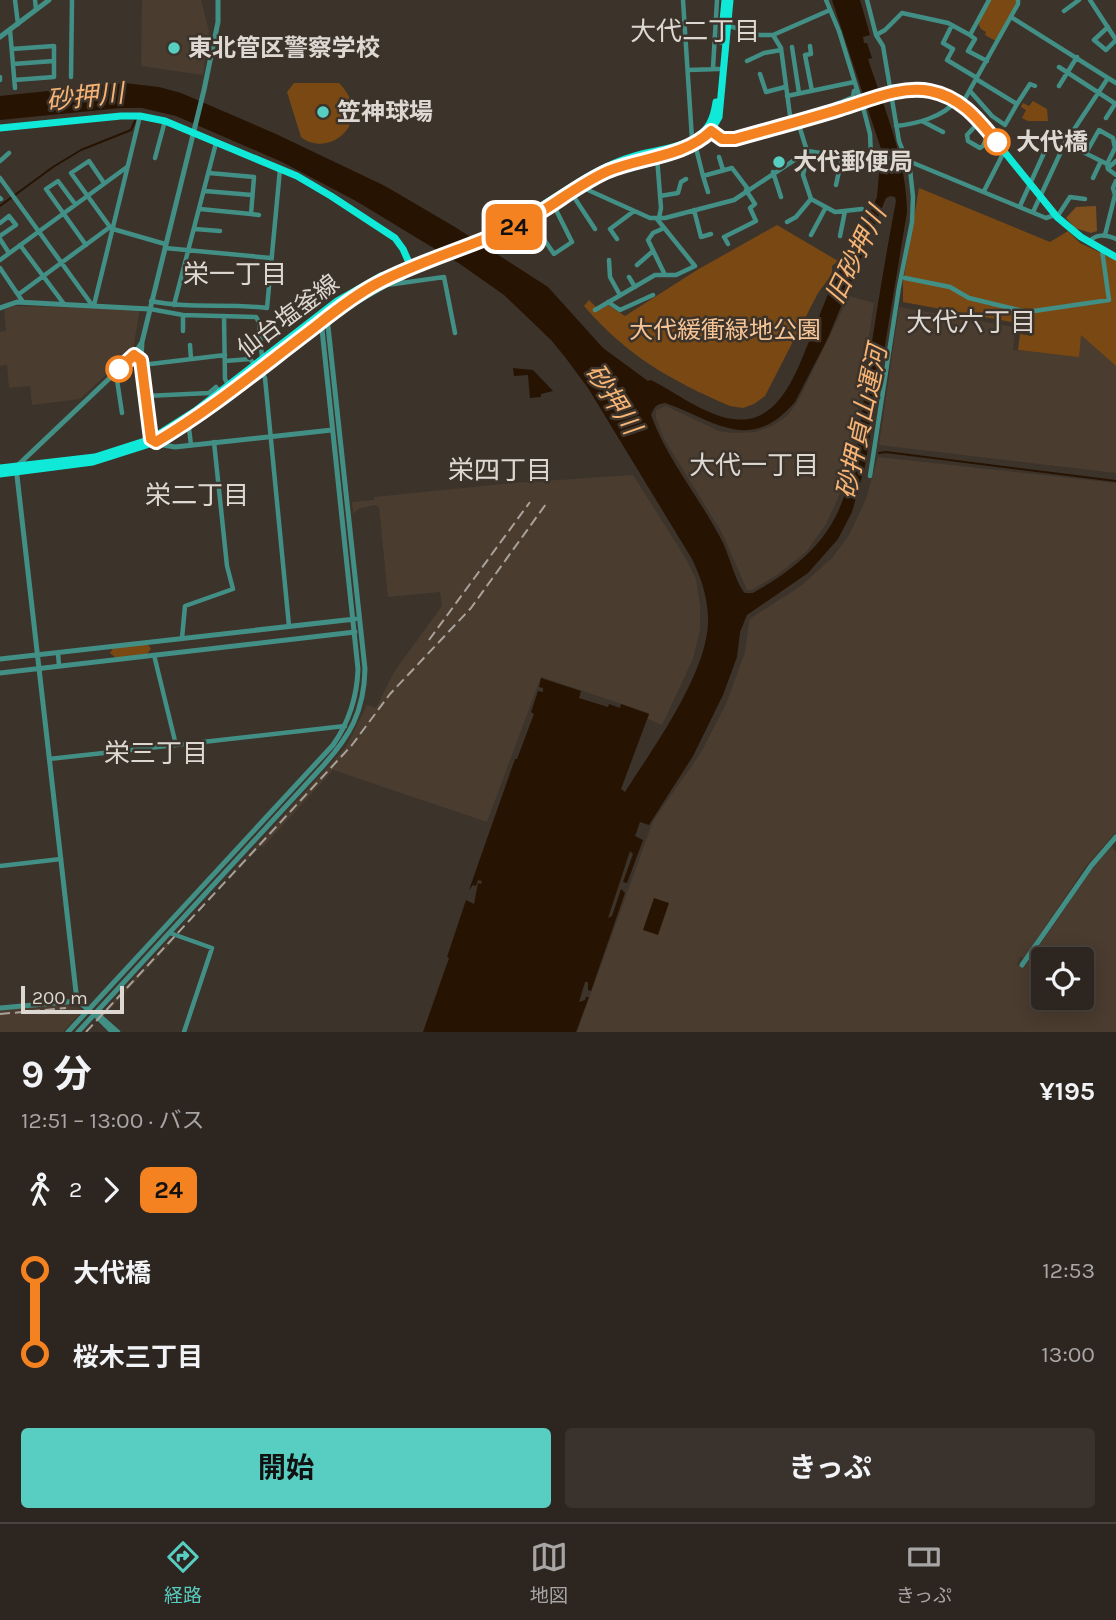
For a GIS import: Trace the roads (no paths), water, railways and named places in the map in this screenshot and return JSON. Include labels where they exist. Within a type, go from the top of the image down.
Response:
[{"type":"main road","points":[[709,130],[719,117],[728,0]]},
{"type":"main road","points":[[709,130],[715,106],[716,69],[725,25]]},
{"type":"main road","points":[[709,130],[722,139],[731,140],[887,96],[924,90],[959,102],[980,121],[1056,216],[1089,242],[1116,257]]},
{"type":"main road","points":[[0,128],[140,116],[194,130],[216,143],[314,185],[388,233],[400,243],[410,265]]},
{"type":"main road","name":"仙台塩釜線","points":[[154,440],[257,367],[368,282],[530,219],[581,182],[693,142],[709,130]]},
{"type":"main road","name":"仙台塩釜線","points":[[480,238],[526,215],[619,161],[693,142]]},
{"type":"main road","name":"仙台塩釜線","points":[[0,474],[16,469],[95,457],[154,440],[200,416],[257,367],[262,359],[324,317],[352,302],[373,285],[410,265]]},
{"type":"main road","name":"仙台塩釜線","points":[[0,468],[16,469]]},
{"type":"street","points":[[15,0],[18,24]]},
{"type":"street","points":[[35,0],[36,9]]},
{"type":"street","points":[[0,37],[48,0]]},
{"type":"street","points":[[71,78],[72,0]]},
{"type":"street","points":[[218,0],[218,22],[202,99],[142,342],[146,396],[154,440],[169,447],[335,429]]},
{"type":"street","points":[[683,0],[693,142],[708,192]]},
{"type":"street","points":[[688,70],[716,69],[717,0]]},
{"type":"street","points":[[826,0],[862,103],[873,157]]},
{"type":"street","points":[[970,35],[989,0]]},
{"type":"street","points":[[896,126],[922,121],[959,102],[970,91],[1018,0]]},
{"type":"street","points":[[1064,10],[1079,0]]},
{"type":"street","points":[[1090,0],[1108,27],[1116,40],[1106,50],[1094,40],[1108,27]]},
{"type":"street","points":[[868,1],[876,35],[883,46],[887,96],[903,160],[911,176],[913,212],[870,476]]},
{"type":"street","points":[[725,25],[759,35],[773,35],[830,10]]},
{"type":"street","points":[[876,35],[902,13],[951,25],[970,35],[975,39],[968,51],[986,61]]},
{"type":"street","points":[[1011,16],[1116,83]]},
{"type":"street","points":[[951,25],[943,43],[953,49],[947,60],[1017,104]]},
{"type":"street","points":[[10,30],[15,88]]},
{"type":"street","points":[[773,35],[781,50],[785,87],[794,122],[808,151],[803,174],[811,199],[835,212],[862,209]]},
{"type":"street","points":[[12,49],[54,46],[54,77],[15,80]]},
{"type":"street","points":[[810,46],[811,54],[805,55],[812,91]]},
{"type":"street","points":[[792,47],[799,93]]},
{"type":"street","points":[[747,61],[764,53],[781,50]]},
{"type":"street","points":[[1059,86],[1077,57]]},
{"type":"street","points":[[13,64],[54,61]]},
{"type":"street","points":[[1059,66],[1116,104],[1106,118]]},
{"type":"street","points":[[760,74],[766,92],[785,87]]},
{"type":"street","points":[[1033,212],[1065,143],[1108,78]]},
{"type":"street","points":[[787,96],[854,82]]},
{"type":"street","points":[[970,91],[992,116],[1005,124],[1030,84],[1035,86]]},
{"type":"street","points":[[836,111],[834,105],[853,97],[856,90]]},
{"type":"street","points":[[93,305],[140,116]]},
{"type":"street","points":[[155,158],[165,121]]},
{"type":"street","points":[[922,121],[943,132]]},
{"type":"street","points":[[980,121],[967,135],[968,141],[979,148],[983,146],[989,133]]},
{"type":"street","points":[[1086,153],[1099,130],[1113,138],[1115,149],[1107,166]]},
{"type":"street","points":[[174,305],[216,143]]},
{"type":"street","points":[[1065,143],[1101,161],[1116,175]]},
{"type":"street","points":[[581,182],[588,190],[658,218],[734,200],[808,151],[842,157],[903,160],[1049,218],[1056,216],[1070,197],[1085,199]]},
{"type":"street","points":[[984,191],[1004,152]]},
{"type":"street","points":[[0,160],[9,153]]},
{"type":"street","points":[[1020,206],[1044,153]]},
{"type":"street","points":[[595,310],[655,275],[676,275],[695,266],[658,218],[660,195],[657,156]]},
{"type":"street","points":[[719,157],[723,170]]},
{"type":"street","points":[[836,185],[842,157]]},
{"type":"street","points":[[104,183],[89,161],[71,173],[112,228],[164,246],[271,258]]},
{"type":"street","points":[[1093,178],[1101,161]]},
{"type":"street","points":[[1107,166],[1116,161]]},
{"type":"street","points":[[0,260],[128,167]]},
{"type":"street","points":[[703,176],[732,168],[755,204],[750,208],[756,221],[724,237],[729,244]]},
{"type":"street","points":[[151,300],[174,305],[244,305],[267,308],[280,169]]},
{"type":"street","points":[[773,172],[781,197]]},
{"type":"street","points":[[209,173],[254,177],[250,214]]},
{"type":"street","points":[[0,178],[93,305]]},
{"type":"street","points":[[660,195],[678,193],[681,181],[686,179]]},
{"type":"street","points":[[75,204],[58,181],[46,189],[86,245]]},
{"type":"street","points":[[1105,235],[1116,181]]},
{"type":"street","points":[[205,191],[252,195]]},
{"type":"street","points":[[570,191],[595,229]]},
{"type":"street","points":[[787,222],[811,199]]},
{"type":"street","points":[[530,219],[554,254],[572,242],[553,204]]},
{"type":"street","points":[[811,235],[826,208]]},
{"type":"street","points":[[200,209],[259,215]]},
{"type":"street","points":[[617,239],[610,229],[635,210]]},
{"type":"street","points":[[694,210],[701,237],[712,234]]},
{"type":"street","points":[[840,236],[845,211]]},
{"type":"street","points":[[0,222],[9,216],[16,225],[0,237],[9,253]]},
{"type":"street","points":[[19,294],[112,228]]},
{"type":"street","points":[[664,228],[653,233],[648,240],[665,275]]},
{"type":"street","points":[[195,229],[220,231]]},
{"type":"street","points":[[1089,242],[1094,237],[1105,235],[1116,239]]},
{"type":"street","points":[[20,244],[64,304]]},
{"type":"street","points":[[905,278],[950,287],[969,299],[1027,313],[1109,300],[1102,249]]},
{"type":"street","points":[[637,265],[653,251]]},
{"type":"street","points":[[610,260],[610,277],[620,295]]},
{"type":"street","points":[[0,268],[23,302]]},
{"type":"street","points":[[387,285],[444,277],[455,333]]},
{"type":"street","points":[[629,277],[635,287]]},
{"type":"street","points":[[338,316],[352,302],[403,278]]},
{"type":"street","points":[[608,302],[620,310],[653,295]]},
{"type":"street","points":[[0,309],[13,302],[23,302],[149,309],[183,315],[253,316],[258,319],[262,359]]},
{"type":"street","points":[[183,315],[183,331]]},
{"type":"street","points":[[223,316],[226,382],[229,386]]},
{"type":"street","points":[[78,1032],[170,933],[332,746],[352,709],[358,681],[324,317]]},
{"type":"street","points":[[118,1032],[77,1001],[16,469],[134,355],[142,342]]},
{"type":"street","points":[[190,345],[191,359]]},
{"type":"street","points":[[134,355],[142,363],[191,359],[250,359],[265,377],[289,626]]},
{"type":"street","points":[[113,375],[117,380],[122,412]]},
{"type":"street","points":[[146,396],[209,393],[216,387],[220,393]]},
{"type":"street","points":[[191,445],[189,428],[200,416]]},
{"type":"street","points":[[68,1032],[330,759],[353,727],[365,688],[365,669],[335,429]]},
{"type":"street","points":[[182,638],[185,606],[233,589],[227,566],[214,442]]},
{"type":"street","points":[[0,659],[360,619]]},
{"type":"street","points":[[0,673],[353,633],[361,629]]},
{"type":"street","points":[[58,653],[60,666]]},
{"type":"street","points":[[153,655],[176,745]]},
{"type":"street","points":[[49,759],[353,727]]},
{"type":"street","points":[[1022,965],[1091,866],[1116,837]]},
{"type":"street","points":[[0,866],[61,859]]},
{"type":"street","points":[[170,933],[212,948],[184,1032]]},
{"type":"street","points":[[0,1008],[77,1001]]},
{"type":"street","points":[[95,1014],[112,1032]]},
{"type":"water","points":[[832,0],[860,0],[870,35],[863,37],[864,43],[867,43],[872,58],[868,59],[899,154],[907,212],[865,466],[852,512],[838,539],[808,573],[747,615],[740,632],[737,657],[723,695],[693,756],[649,825],[640,822],[635,836],[643,840],[627,883],[623,882],[633,854],[630,851],[608,918],[612,916],[621,889],[625,893],[591,991],[588,990],[588,982],[585,982],[579,1002],[589,997],[576,1032],[423,1032],[466,900],[474,904],[478,883],[481,884],[482,881],[478,880],[476,886],[473,885],[469,890],[515,759],[534,714],[531,712],[538,691],[543,692],[543,688],[539,687],[541,678],[581,691],[579,698],[608,707],[609,704],[620,708],[621,704],[649,714],[621,789],[625,792],[678,707],[700,660],[708,616],[705,594],[692,559],[588,388],[565,357],[504,295],[460,264],[356,201],[282,162],[176,116],[142,108],[121,108],[0,120],[0,96],[125,83],[159,87],[181,93],[276,134],[385,186],[455,227],[548,287],[603,348],[648,381],[651,380],[712,413],[733,419],[750,419],[764,413],[776,404],[786,391],[841,262],[850,259],[877,197],[881,149]],"holes":[[[895,197],[859,433],[846,492],[829,528],[805,557],[764,587],[753,593],[745,593],[723,543],[675,465],[651,415],[656,406],[665,403],[716,424],[747,430],[763,427],[779,418],[795,402],[828,338],[886,198]]]},
{"type":"water","points":[[513,368],[533,370],[553,391],[541,394],[541,397],[530,398],[528,375],[514,376]]},
{"type":"water","points":[[654,898],[669,903],[658,935],[643,930]]},
{"type":"waterway","points":[[0,206],[81,150],[131,130],[135,121]]},
{"type":"waterway","name":"砂押貞山運河","points":[[879,453],[1116,481]]},
{"type":"railway","points":[[429,640],[530,502]]},
{"type":"railway","points":[[86,1032],[352,745],[390,694],[471,608],[546,504]]},
{"type":"railway","points":[[0,1014],[66,1008]]},
{"type":"place","name":"東北管区警察学校","points":[[174,48]]},
{"type":"place","name":"笠神球場","points":[[323,112]]},
{"type":"place","name":"大代橋","points":[[997,142]]},
{"type":"place","name":"大代郵便局","points":[[779,162]]},
{"type":"district","name":"大代二丁目","points":[[695,31]]},
{"type":"district","name":"栄一丁目","points":[[235,274]]},
{"type":"district","name":"大代六丁目","points":[[971,322]]},
{"type":"district","name":"大代一丁目","points":[[754,465]]},
{"type":"district","name":"栄四丁目","points":[[500,470]]},
{"type":"district","name":"栄二丁目","points":[[197,495]]},
{"type":"district","name":"栄三丁目","points":[[156,753]]},
{"type":"water label","name":"砂押川","points":[[85,97]]},
{"type":"water label","name":"旧砂押川","points":[[856,255]]},
{"type":"water label","name":"砂押川","points":[[613,399]]},
{"type":"park label","name":"大代緩衝緑地公園","points":[[725,330]]}]
